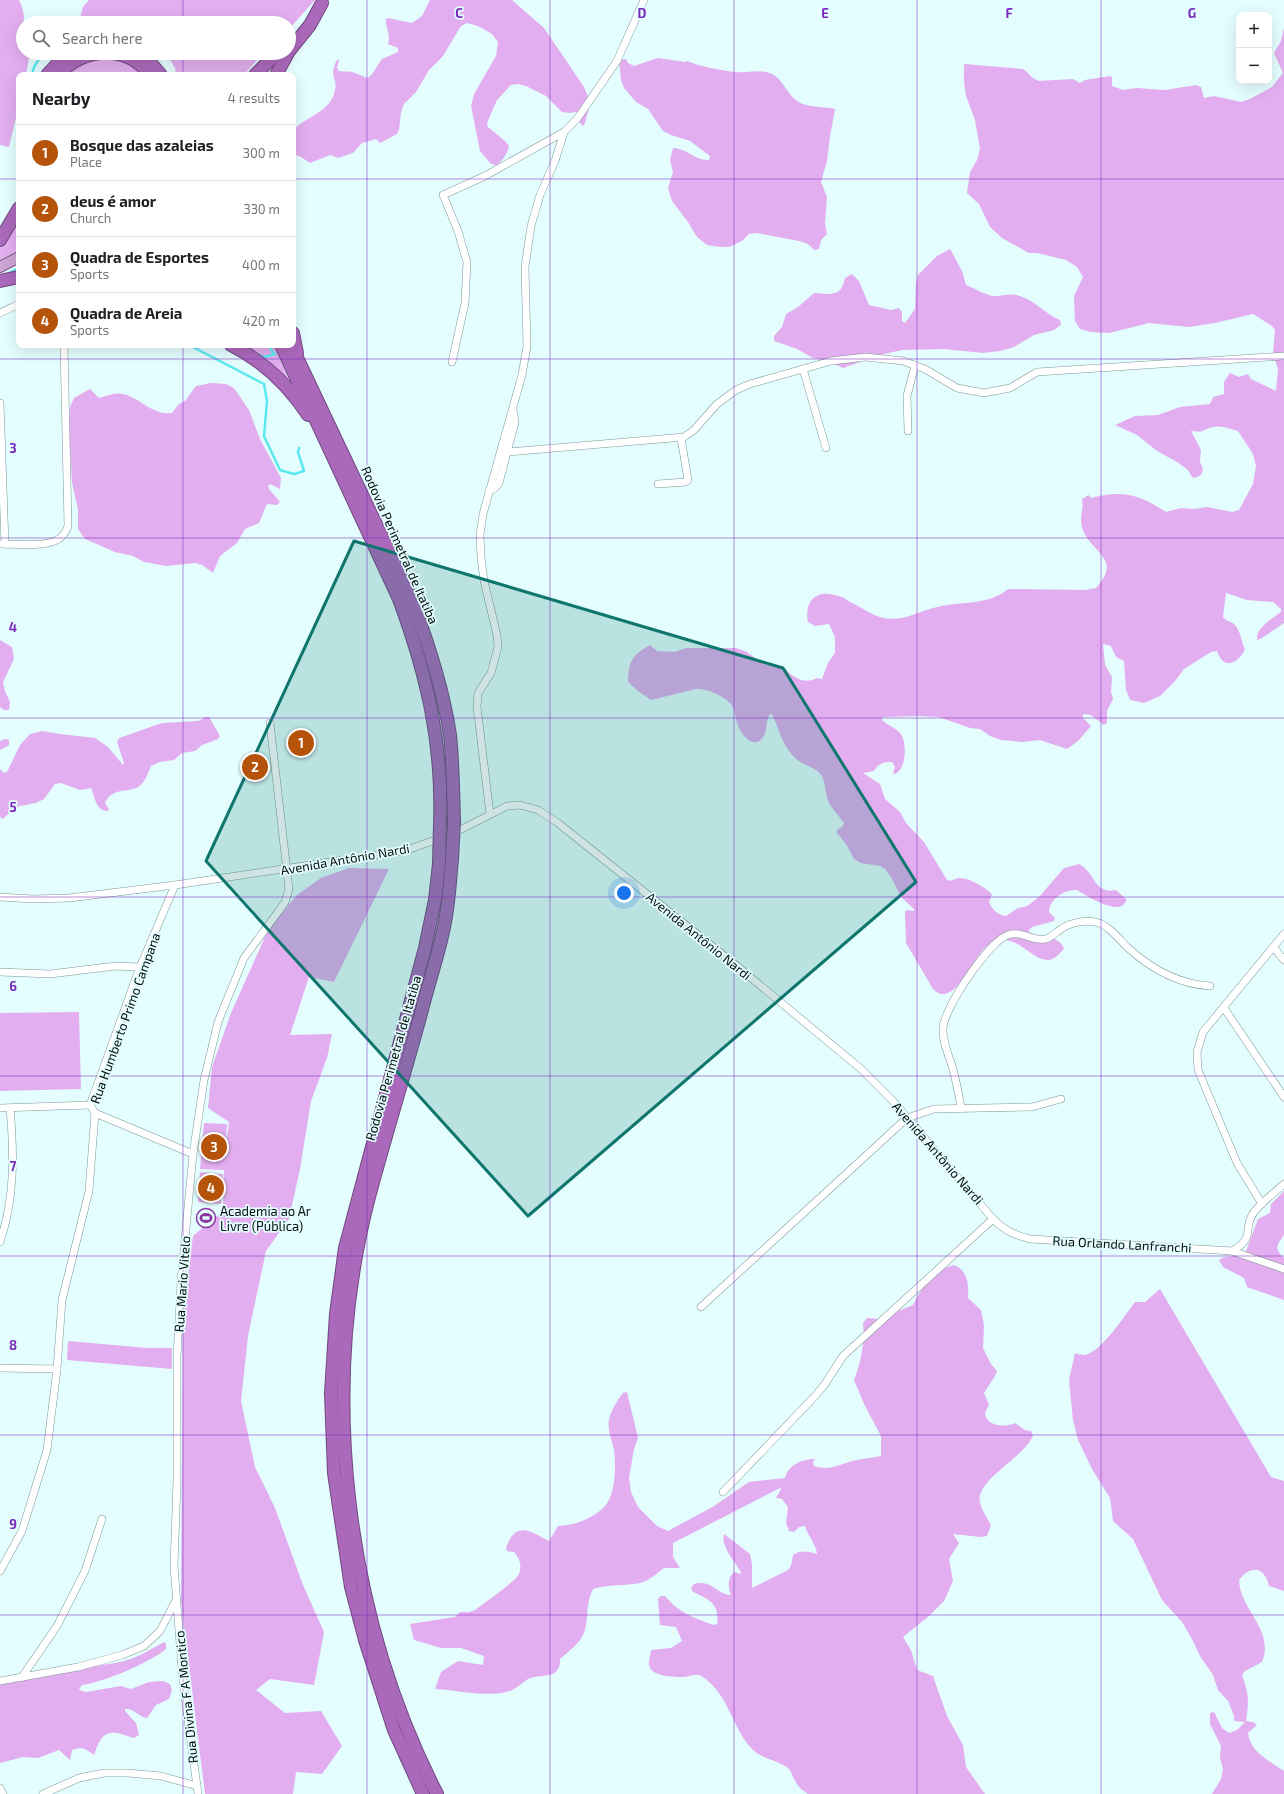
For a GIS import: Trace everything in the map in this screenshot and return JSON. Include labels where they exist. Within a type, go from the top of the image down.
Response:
[{"type":"highway","points":[[296,32],[323,2]]},
{"type":"highway","points":[[296,42],[310,25],[323,2]]},
{"type":"highway","points":[[50,72],[61,60]]},
{"type":"highway","points":[[61,72],[75,60]]},
{"type":"highway","points":[[132,60],[147,72]]},
{"type":"highway","points":[[148,60],[158,72]]},
{"type":"highway","points":[[259,72],[270,60]]},
{"type":"highway","points":[[278,72],[284,60]]},
{"type":"highway","points":[[0,240],[16,213]]},
{"type":"highway","points":[[0,281],[16,278]]},
{"type":"highway","points":[[296,347],[298,356]]},
{"type":"highway","points":[[237,348],[264,366],[278,378],[296,398],[321,432]]},
{"type":"highway","name":"Rodovia Perimetral de Itatiba","points":[[282,348],[399,599],[414,640],[432,705],[437,733],[441,794],[439,864],[435,900],[425,948],[345,1248],[336,1314],[331,1393],[334,1473],[351,1587],[365,1640],[394,1730],[423,1794]]},
{"type":"highway","name":"Rodovia Perimetral de Itatiba","points":[[293,348],[411,598],[438,676],[448,723],[454,820],[452,859],[445,922],[369,1198],[359,1242],[347,1316],[344,1369],[346,1465],[362,1579],[377,1640],[396,1700],[410,1738],[437,1794]]},
{"type":"main road","points":[[0,267],[16,259]]},
{"type":"street","points":[[452,362],[465,303],[467,262],[458,231],[443,194],[485,176],[564,132],[577,119],[617,61],[644,0]]},
{"type":"street","points":[[490,814],[477,707],[478,693],[490,673],[498,647],[497,635],[484,581],[480,535],[483,514],[522,375],[527,346],[525,267],[531,226],[540,195],[555,161],[564,132]]},
{"type":"street","points":[[0,313],[16,305]]},
{"type":"street","points":[[0,402],[2,544],[45,543],[56,541],[64,535],[68,526],[69,512],[64,348]]},
{"type":"street","points":[[507,452],[681,438],[694,430],[717,404],[736,390],[831,361],[859,357],[891,359],[915,365],[957,388],[984,393],[1010,388],[1037,372],[1284,356]]},
{"type":"street","points":[[908,431],[907,396],[915,365]]},
{"type":"street","points":[[803,369],[826,448]]},
{"type":"street","points":[[489,491],[495,488],[499,483],[515,422],[513,409]]},
{"type":"street","points":[[658,484],[686,482],[688,480],[681,438]]},
{"type":"street","name":"Rua Mario Vitelo","points":[[177,1599],[174,1566],[178,1481],[177,1357],[181,1282],[193,1154],[204,1080],[218,1022],[244,958],[285,902],[289,889],[270,723]]},
{"type":"street","name":"Avenida Antônio Nardi","points":[[0,897],[33,899],[69,898],[287,870],[404,851],[452,834],[507,806],[520,805],[538,810],[558,823],[732,962],[861,1069],[893,1101],[1002,1228],[1013,1235]]},
{"type":"street","name":"Rua Humberto Primo Campana","points":[[0,1571],[22,1531],[47,1450],[57,1369],[62,1300],[89,1191],[95,1113],[90,1105],[140,967],[175,885]]},
{"type":"street","points":[[962,1107],[945,1043],[943,1029],[944,1018],[987,951],[1008,935],[1018,934],[1039,939],[1047,939],[1072,923],[1099,923],[1108,928],[1140,959],[1154,970],[1192,985],[1210,986]]},
{"type":"street","points":[[1262,1204],[1236,1163],[1198,1070],[1196,1052],[1203,1032],[1284,934]]},
{"type":"street","points":[[1273,947],[1284,960]]},
{"type":"street","points":[[0,972],[50,974],[116,966],[140,967]]},
{"type":"street","points":[[1224,1008],[1284,1097]]},
{"type":"street","points":[[701,1307],[907,1118],[934,1109],[962,1107],[997,1109],[1032,1107],[1061,1099]]},
{"type":"street","points":[[0,1108],[90,1105]]},
{"type":"street","points":[[0,1242],[12,1189],[14,1151],[10,1108]]},
{"type":"street","points":[[95,1113],[193,1154]]},
{"type":"street","points":[[1232,1251],[1242,1245],[1246,1240],[1253,1213],[1284,1184]]},
{"type":"street","points":[[723,1492],[816,1396],[843,1356],[993,1218]]},
{"type":"street","name":"Rua Orlando Lanfranchi","points":[[1013,1235],[1046,1241],[1232,1251],[1284,1269]]},
{"type":"street","points":[[0,1368],[57,1369]]},
{"type":"street","points":[[22,1677],[57,1626],[82,1578],[102,1519]]},
{"type":"street","points":[[0,1681],[78,1667],[122,1655],[144,1646],[160,1631],[177,1599]]},
{"type":"street","name":"Rua Divina F A Montico","points":[[177,1599],[183,1682],[198,1794]]},
{"type":"street","points":[[43,1794],[79,1778],[104,1773],[128,1773],[161,1776],[197,1786]]},
{"type":"street","points":[[0,1788],[3,1794]]},
{"type":"highlighted area","points":[[354,541],[783,668],[916,882],[528,1216],[206,861]]},
{"type":"shaded area","points":[[0,0],[19,0],[24,16],[16,16],[16,60],[29,60],[27,72],[16,72],[16,118],[9,147],[0,145]]},
{"type":"shaded area","points":[[89,0],[315,0],[296,21],[296,16],[80,16],[83,7]]},
{"type":"shaded area","points":[[430,0],[512,0],[544,28],[584,87],[589,99],[589,108],[583,126],[580,123],[577,112],[562,112],[546,96],[526,86],[518,84],[511,85],[497,100],[487,123],[488,127],[509,146],[501,161],[496,165],[491,164],[480,151],[471,106],[474,94],[496,56],[498,42],[492,34],[478,26],[467,23],[461,26],[443,56],[429,70],[416,92],[404,104],[397,134],[380,143],[376,139],[362,143],[353,153],[338,158],[330,155],[310,163],[296,155],[296,128],[324,109],[333,97],[336,86],[333,70],[337,60],[339,60],[337,68],[339,71],[352,72],[368,78],[382,59],[398,52],[398,48],[388,44],[389,36],[386,19],[388,18],[412,23],[422,16]]},
{"type":"shaded area","points":[[1284,28],[1284,623],[1257,640],[1257,635],[1262,627],[1281,612],[1281,609],[1273,602],[1247,600],[1226,593],[1223,617],[1234,624],[1238,629],[1245,649],[1239,658],[1232,663],[1229,663],[1222,660],[1217,651],[1211,652],[1184,669],[1175,681],[1160,696],[1144,703],[1130,700],[1126,690],[1124,661],[1116,657],[1111,646],[1103,644],[1105,665],[1112,677],[1111,692],[1113,699],[1107,711],[1107,723],[1104,725],[1091,715],[1083,714],[1083,718],[1091,726],[1078,741],[1067,749],[1040,740],[1022,742],[1001,740],[990,736],[980,729],[970,728],[939,717],[883,717],[882,720],[898,731],[904,740],[905,752],[903,763],[898,772],[894,774],[895,767],[892,762],[886,762],[878,766],[874,771],[863,773],[880,784],[885,799],[900,812],[906,823],[924,842],[947,880],[950,881],[958,878],[964,878],[981,886],[992,894],[989,902],[992,908],[998,913],[1006,916],[1018,908],[1027,906],[1039,897],[1064,868],[1079,864],[1103,889],[1109,891],[1116,890],[1127,900],[1119,907],[1113,907],[1086,896],[1077,890],[1063,893],[1055,899],[1050,907],[1049,912],[1055,918],[1054,921],[1032,927],[1028,931],[1053,939],[1062,944],[1064,949],[1057,956],[1049,960],[1042,959],[1010,941],[1002,940],[993,942],[978,956],[957,986],[949,992],[941,994],[933,989],[906,943],[905,912],[907,910],[914,911],[914,909],[901,897],[891,877],[885,869],[880,866],[861,863],[854,859],[846,844],[837,833],[837,830],[843,826],[844,823],[829,803],[822,776],[814,769],[799,761],[789,751],[782,739],[772,714],[768,717],[766,731],[763,737],[757,742],[750,741],[740,730],[732,706],[723,697],[710,691],[696,689],[651,700],[628,682],[630,664],[639,652],[650,645],[657,651],[675,652],[686,648],[736,648],[747,652],[763,664],[782,666],[793,676],[802,680],[807,681],[817,678],[822,679],[828,663],[835,653],[835,637],[829,624],[815,626],[808,622],[807,615],[809,603],[816,596],[827,594],[840,596],[875,615],[884,618],[898,619],[946,605],[983,601],[1008,589],[1085,590],[1096,588],[1104,578],[1107,569],[1106,562],[1086,536],[1082,527],[1082,499],[1089,495],[1091,498],[1112,494],[1130,495],[1147,501],[1166,512],[1181,508],[1195,509],[1207,507],[1232,512],[1239,510],[1253,484],[1256,466],[1253,454],[1238,431],[1219,426],[1196,432],[1191,431],[1201,450],[1200,462],[1203,469],[1201,475],[1195,478],[1192,477],[1188,470],[1157,451],[1137,435],[1115,425],[1135,416],[1158,415],[1180,407],[1210,404],[1213,397],[1224,394],[1224,382],[1230,373],[1239,377],[1248,374],[1251,379],[1276,391],[1278,369],[1273,354],[1275,330],[1272,326],[1253,314],[1215,323],[1189,327],[1149,323],[1109,333],[1091,332],[1080,329],[1075,321],[1074,296],[1083,277],[1077,267],[1066,260],[1037,253],[1029,253],[1002,238],[990,227],[979,204],[967,193],[970,172],[977,160],[980,149],[975,120],[966,96],[964,64],[1023,69],[1034,79],[1039,81],[1073,79],[1080,83],[1085,80],[1110,76],[1112,77],[1112,86],[1123,90],[1137,88],[1165,90],[1196,85],[1201,87],[1204,98],[1214,96],[1241,102],[1272,87],[1283,73],[1274,53],[1281,41]]},
{"type":"shaded area","points":[[658,58],[685,62],[687,61],[711,68],[735,72],[766,72],[780,80],[797,101],[810,106],[835,109],[827,161],[821,182],[827,197],[825,223],[827,234],[821,240],[819,249],[814,250],[808,244],[799,241],[757,233],[749,234],[742,241],[729,247],[707,245],[697,237],[672,201],[668,188],[673,172],[670,160],[673,148],[683,150],[699,159],[709,160],[710,156],[690,141],[663,131],[648,109],[636,102],[624,88],[621,80],[619,61],[626,59],[628,63],[634,66]]},
{"type":"shaded area","points":[[89,60],[118,60],[133,65],[141,72],[67,72],[77,63]]},
{"type":"shaded area","points":[[170,60],[257,60],[247,72],[176,72]]},
{"type":"shaded area","points":[[16,223],[16,252],[0,260],[0,248]]},
{"type":"shaded area","points":[[950,249],[962,271],[966,285],[992,296],[1012,294],[1026,298],[1060,320],[1061,325],[1054,330],[1034,335],[1014,347],[1000,351],[983,353],[944,349],[902,350],[880,355],[843,368],[829,361],[813,358],[797,349],[774,341],[774,336],[782,327],[786,314],[798,307],[814,293],[830,294],[838,292],[841,289],[845,278],[852,274],[859,281],[869,305],[891,310],[899,308],[902,312],[902,321],[905,323],[915,309],[916,283],[918,275],[937,256]]},
{"type":"shaded area","points":[[244,348],[274,348],[291,384]]},
{"type":"shaded area","points":[[211,383],[226,384],[234,388],[249,410],[260,439],[281,478],[280,489],[270,484],[268,486],[280,502],[277,505],[267,504],[259,523],[245,529],[237,543],[220,556],[213,573],[202,565],[195,563],[166,566],[144,562],[133,556],[115,552],[85,539],[78,529],[78,510],[72,483],[69,427],[70,407],[74,398],[90,389],[99,398],[111,394],[123,394],[136,399],[159,412],[172,413],[179,404],[185,401],[196,386]]},
{"type":"shaded area","points":[[0,640],[12,647],[14,659],[3,682],[10,702],[9,710],[4,710],[0,707]]},
{"type":"shaded area","points":[[209,717],[220,736],[218,739],[202,745],[195,751],[182,753],[174,760],[160,762],[151,766],[143,783],[138,787],[116,792],[108,798],[105,803],[109,809],[108,811],[101,809],[98,806],[91,788],[80,790],[61,783],[55,784],[44,799],[36,803],[15,807],[3,819],[0,817],[0,769],[4,773],[7,772],[20,745],[30,734],[42,731],[95,738],[108,747],[123,765],[124,763],[117,742],[119,738],[162,723],[198,721]]},
{"type":"shaded area","points":[[5,739],[9,740],[9,745],[0,750],[0,741]]},
{"type":"shaded area","points":[[349,868],[389,869],[334,982],[309,977],[290,1035],[332,1034],[327,1058],[311,1101],[300,1169],[289,1219],[266,1251],[248,1336],[241,1401],[255,1467],[275,1508],[303,1585],[324,1632],[314,1685],[270,1679],[256,1690],[285,1713],[321,1711],[342,1746],[322,1774],[296,1772],[293,1794],[205,1794],[181,1602],[183,1312],[193,1236],[223,1211],[224,1170],[200,1169],[204,1123],[227,1124],[226,1145],[229,1122],[208,1108],[212,1067],[231,1013],[269,928],[297,895],[321,878]]},
{"type":"shaded area","points":[[79,1012],[81,1089],[0,1091],[0,1013]]},
{"type":"shaded area","points":[[200,1172],[223,1174],[221,1204],[198,1202]]},
{"type":"shaded area","points":[[1284,1191],[1284,1235],[1277,1248],[1284,1258],[1284,1300],[1247,1287],[1244,1278],[1223,1267],[1219,1260],[1222,1258],[1245,1254],[1258,1219],[1270,1213],[1271,1204]]},
{"type":"shaded area","points":[[954,1265],[959,1267],[965,1274],[968,1284],[968,1298],[981,1310],[984,1325],[983,1348],[991,1364],[997,1371],[984,1393],[989,1405],[985,1415],[991,1423],[1008,1425],[1015,1423],[1025,1430],[1031,1431],[1033,1435],[1021,1452],[992,1477],[980,1494],[981,1506],[991,1525],[987,1536],[981,1537],[953,1534],[959,1543],[949,1559],[953,1581],[944,1601],[929,1616],[903,1637],[911,1650],[917,1670],[933,1676],[947,1716],[963,1745],[966,1767],[985,1794],[808,1794],[794,1780],[791,1771],[788,1768],[764,1757],[751,1748],[740,1732],[716,1689],[700,1675],[684,1677],[664,1676],[654,1672],[651,1669],[649,1663],[651,1650],[671,1648],[682,1641],[676,1627],[660,1625],[658,1599],[661,1596],[665,1596],[676,1607],[687,1614],[714,1625],[717,1624],[717,1612],[715,1607],[704,1597],[693,1592],[691,1588],[694,1584],[700,1583],[710,1585],[722,1593],[731,1595],[729,1586],[730,1577],[734,1572],[741,1574],[741,1572],[726,1548],[723,1538],[724,1534],[750,1554],[752,1565],[752,1588],[788,1570],[791,1566],[793,1555],[796,1553],[811,1552],[817,1554],[805,1526],[799,1527],[794,1532],[789,1531],[786,1523],[788,1507],[782,1499],[776,1498],[782,1487],[673,1543],[673,1557],[680,1568],[664,1568],[650,1579],[640,1583],[605,1586],[593,1589],[589,1600],[584,1633],[577,1644],[560,1659],[560,1665],[556,1672],[530,1678],[513,1690],[502,1693],[483,1694],[435,1689],[441,1672],[458,1661],[483,1665],[484,1656],[461,1648],[441,1648],[414,1640],[410,1624],[455,1617],[460,1612],[475,1610],[512,1582],[519,1574],[520,1562],[514,1552],[507,1551],[506,1548],[510,1539],[519,1531],[530,1531],[549,1541],[558,1526],[577,1523],[603,1509],[611,1494],[615,1471],[614,1450],[609,1431],[609,1419],[611,1412],[623,1393],[627,1392],[638,1438],[634,1449],[629,1478],[631,1492],[638,1507],[657,1526],[668,1531],[714,1506],[749,1482],[785,1478],[792,1466],[805,1460],[815,1459],[813,1462],[814,1466],[829,1468],[852,1461],[881,1456],[881,1436],[865,1406],[854,1380],[862,1352],[863,1323],[867,1318],[878,1319],[913,1305],[929,1280],[940,1271]]},
{"type":"shaded area","points":[[1160,1289],[1271,1477],[1284,1481],[1284,1591],[1269,1586],[1264,1575],[1257,1570],[1248,1572],[1239,1580],[1245,1601],[1261,1630],[1265,1651],[1262,1662],[1245,1671],[1242,1675],[1248,1698],[1246,1721],[1253,1722],[1257,1725],[1248,1733],[1252,1746],[1267,1760],[1284,1771],[1284,1794],[1212,1794],[1221,1779],[1223,1769],[1220,1758],[1221,1746],[1210,1724],[1210,1713],[1214,1712],[1222,1728],[1229,1733],[1237,1730],[1245,1722],[1234,1721],[1234,1716],[1228,1701],[1218,1690],[1213,1675],[1200,1656],[1182,1622],[1162,1600],[1133,1539],[1113,1521],[1110,1498],[1092,1469],[1078,1440],[1073,1420],[1069,1380],[1075,1353],[1084,1355],[1091,1353],[1098,1348],[1112,1333],[1135,1302],[1145,1302]]},
{"type":"shaded area","points":[[68,1341],[147,1348],[172,1348],[172,1369],[67,1360]]},
{"type":"shaded area","points":[[164,1642],[166,1644],[166,1649],[149,1660],[114,1676],[82,1685],[79,1689],[86,1692],[121,1686],[131,1689],[149,1682],[163,1681],[170,1684],[172,1690],[169,1699],[156,1705],[147,1718],[131,1710],[125,1709],[125,1711],[136,1723],[139,1735],[134,1738],[119,1733],[108,1733],[97,1746],[94,1755],[88,1751],[78,1748],[72,1750],[70,1760],[59,1750],[38,1758],[23,1757],[0,1763],[0,1685],[14,1679],[44,1672],[126,1661]]},
{"type":"waterway","points":[[33,72],[38,60]]},
{"type":"waterway","points":[[9,273],[16,270]]},
{"type":"waterway","points":[[195,348],[264,384],[267,401],[264,436],[280,470],[294,474],[304,471],[298,452],[299,448]]},
{"type":"waterway","points":[[270,348],[274,354]]},
{"type":"waterway","points":[[259,355],[264,357],[275,354]]},
{"type":"place","name":"Bosque das azaleias","points":[[301,743]]},
{"type":"place","name":"deus é amor","points":[[255,767]]},
{"type":"place","name":"Quadra de Esportes","points":[[214,1147]]},
{"type":"place","name":"Quadra de Areia","points":[[211,1188]]},
{"type":"place","name":"Academia ao Ar Livre (Pública)","points":[[206,1218]]}]
